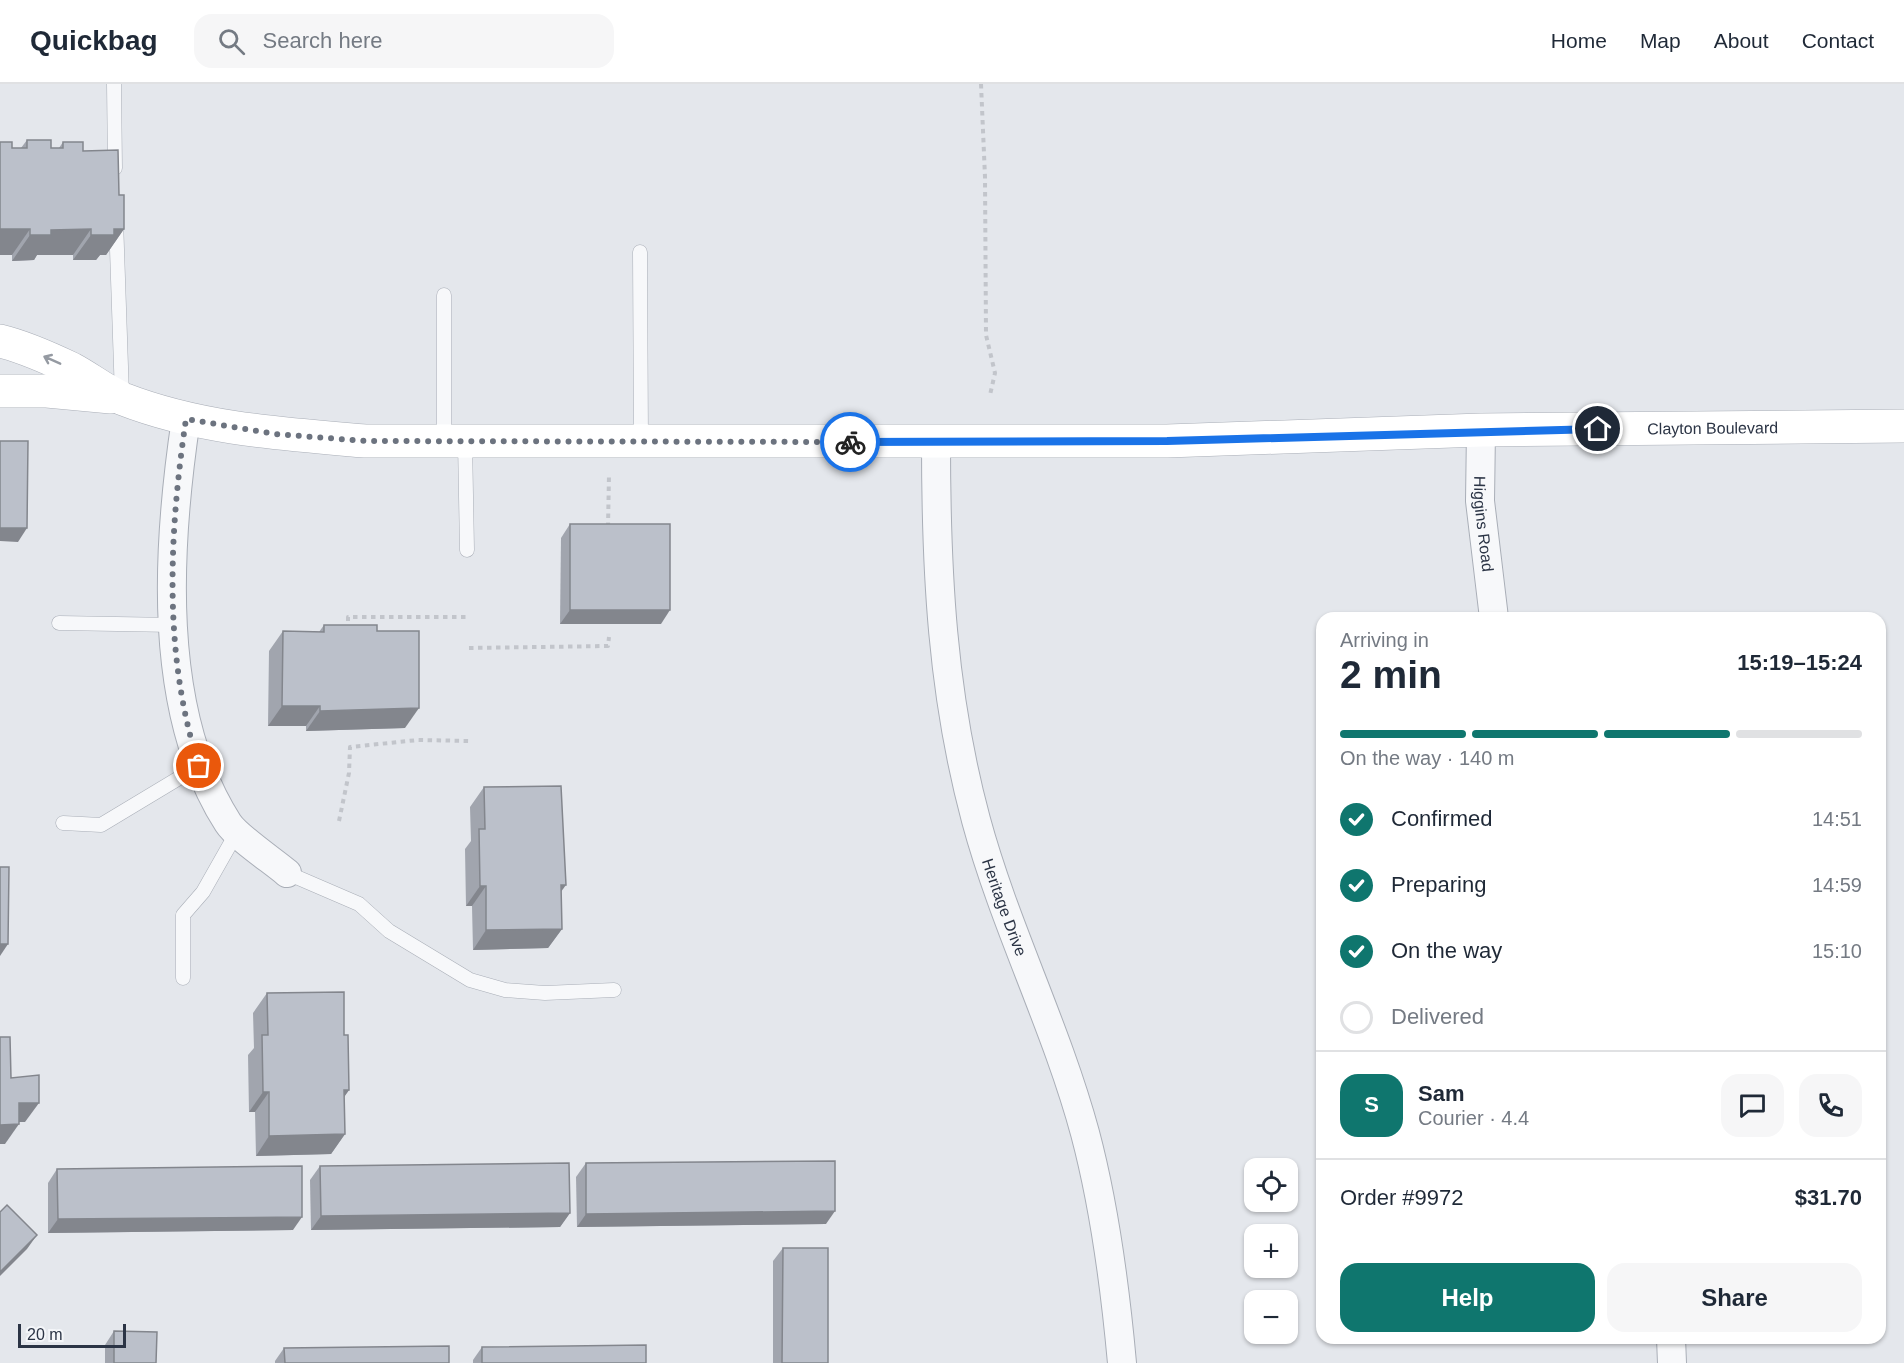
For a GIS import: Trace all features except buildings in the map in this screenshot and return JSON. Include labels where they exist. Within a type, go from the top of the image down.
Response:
[{"type":"street","name":"Clayton Boulevard","points":[[0,341],[21,346],[72,369],[122,398],[186,419],[275,434],[365,441],[936,443],[1167,441],[1481,430],[1904,426]]},
{"type":"street","name":"Clayton Boulevard","points":[[0,391],[47,391],[122,398]]},
{"type":"street","points":[[186,419],[175,501],[174,625],[180,695],[199,766],[229,825],[288,873]]},
{"type":"street","name":"Higgins Road","points":[[1481,430],[1480,501],[1493,612]]},
{"type":"street","name":"Heritage Drive","points":[[936,443],[936,565],[940,619],[956,734],[975,818],[998,894],[1063,1062],[1085,1134],[1115,1286],[1122,1363]]},
{"type":"street","points":[[1671,1344],[1672,1363]]},
{"type":"lane","points":[[114,84],[116,182]]},
{"type":"lane","points":[[116,205],[122,398]]},
{"type":"lane","points":[[626,441],[640,252]]},
{"type":"lane","points":[[444,295],[454,441],[467,550]]},
{"type":"lane","points":[[59,623],[174,625]]},
{"type":"lane","points":[[63,823],[100,825],[199,766]]},
{"type":"lane","points":[[183,978],[183,915],[203,892],[237,832]]},
{"type":"lane","points":[[288,873],[359,904],[389,931],[470,980],[505,990],[545,993],[614,990]]},
{"type":"path","points":[[981,84],[985,177],[986,335],[995,373],[990,395]]},
{"type":"path","points":[[608,537],[626,441]]},
{"type":"path","points":[[348,633],[348,616],[468,617]]},
{"type":"path","points":[[469,648],[608,646],[609,637]]},
{"type":"path","points":[[339,821],[349,773],[350,747],[418,740],[470,741]]},
{"type":"way so far","points":[[199,766],[180,695],[174,644],[175,501],[186,419],[275,434],[365,441],[850,442]]},
{"type":"route","points":[[850,442],[1167,441],[1481,430],[1598,429]]}]
